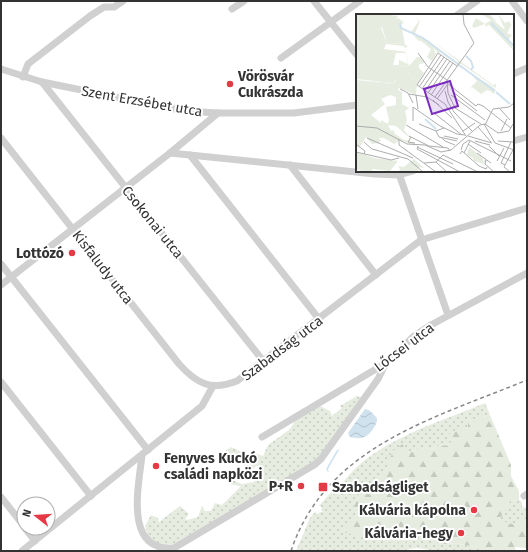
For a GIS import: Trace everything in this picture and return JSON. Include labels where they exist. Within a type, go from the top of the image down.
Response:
[{"type":"street","points":[[23,77],[28,64],[113,1]]},
{"type":"street","points":[[104,7],[114,7],[122,1]]},
{"type":"street","points":[[232,9],[244,1]]},
{"type":"street","points":[[314,1],[356,54]]},
{"type":"street","points":[[281,58],[360,1]]},
{"type":"street","points":[[458,14],[477,1]]},
{"type":"street","points":[[512,1],[527,21]]},
{"type":"street","points":[[514,74],[527,68]]},
{"type":"street","name":"Szent Erzsébet utca","points":[[1,69],[42,82],[168,108],[218,113],[294,113],[356,105]]},
{"type":"street","name":"Csokonai utca","points":[[42,82],[264,362]]},
{"type":"street","points":[[1,285],[170,153],[218,113]]},
{"type":"street","points":[[514,141],[527,137]]},
{"type":"street","name":"Kisfaludy utca","points":[[1,138],[182,367],[196,380],[213,386]]},
{"type":"street","points":[[170,153],[356,170]]},
{"type":"street","points":[[190,155],[319,319]]},
{"type":"street","points":[[290,165],[376,275]]},
{"type":"street","points":[[384,172],[398,173],[448,315]]},
{"type":"street","name":"Szabadság utca","points":[[213,386],[222,386],[237,381],[264,362],[421,240],[527,208]]},
{"type":"street","points":[[1,264],[148,450]]},
{"type":"street","name":"Lőcsei utca","points":[[262,437],[386,363],[414,336],[448,315],[527,273]]},
{"type":"street","points":[[142,455],[137,513],[138,526],[151,543],[167,549],[174,549],[314,465],[321,459],[375,384],[386,363]]},
{"type":"street","points":[[1,382],[91,496]]},
{"type":"street","points":[[22,551],[202,406],[213,386]]},
{"type":"street","points":[[1,497],[16,516]]},
{"type":"street","points":[[32,536],[35,540]]},
{"type":"green space","points":[[357,396],[363,398],[315,463],[175,545],[155,543],[148,535],[145,526],[151,515],[158,518],[159,522],[180,506],[189,514],[185,519],[187,520],[198,517],[202,506],[205,511],[211,511],[215,503],[222,505],[241,486],[229,484],[228,478],[242,484],[254,482],[259,475],[261,465],[256,466],[251,471],[244,465],[244,459],[237,463],[235,457],[230,456],[227,459],[222,458],[223,453],[231,447],[252,457],[255,453],[263,456],[268,445],[289,430],[296,420],[320,406],[330,411],[332,416],[342,408],[340,406]]},
{"type":"green space","points":[[485,403],[490,415],[469,421],[468,427],[450,434],[451,442],[449,446],[440,445],[430,450],[426,447],[405,454],[353,504],[358,510],[354,519],[344,531],[370,539],[375,532],[384,535],[423,531],[445,544],[456,543],[479,548],[479,551],[437,551],[417,548],[398,551],[296,551],[310,518],[315,512],[318,514],[323,512],[321,510],[322,507],[319,506],[339,483],[342,484],[355,469],[370,456],[407,435]]},
{"type":"green space","points":[[490,415],[511,465],[511,476],[519,491],[519,500],[510,501],[499,521],[517,525],[523,521],[527,522],[526,548],[515,547],[516,551],[479,551],[479,548],[456,543],[445,544],[424,539],[423,531],[416,530],[406,542],[385,542],[384,535],[375,532],[370,539],[344,532],[349,519],[354,519],[358,510],[353,504],[389,468],[388,462],[394,450],[403,444],[405,454],[426,447],[430,450],[440,445],[449,446],[451,442],[449,434],[468,427],[468,421]]},
{"type":"green space","points":[[519,500],[522,502],[522,507],[527,508],[527,522],[523,521],[517,525],[498,521],[510,501]]},
{"type":"water","points":[[365,409],[369,410],[377,418],[375,426],[369,434],[364,437],[350,437],[348,433]]},
{"type":"waterway","points":[[328,471],[327,469],[338,450]]},
{"type":"railway","points":[[291,551],[307,515],[330,485],[357,461],[388,440],[421,423],[527,380]]},
{"type":"place","name":"Vörösvár Cukrászda","points":[[230,84]]},
{"type":"place","name":"Lottózó","points":[[72,253]]},
{"type":"place","name":"Fenyves Kuckó családi napközi","points":[[156,466]]},
{"type":"place","name":"P+R","points":[[301,486]]},
{"type":"place","name":"Szabadságliget","points":[[323,487]]},
{"type":"place","name":"Kálvária kápolna","points":[[474,510]]},
{"type":"place","name":"Kálvária-hegy","points":[[461,533]]}]
